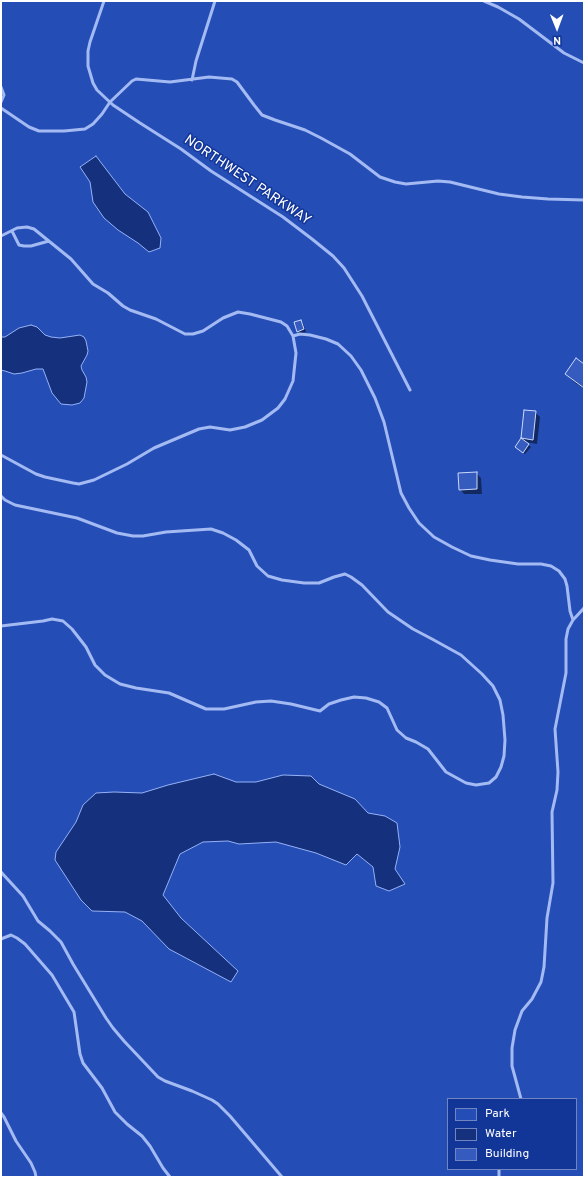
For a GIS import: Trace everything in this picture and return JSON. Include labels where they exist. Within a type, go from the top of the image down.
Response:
[{"type":"lane","name":"NORTHWEST PARKWAY","points":[[104,1],[88,52],[88,66],[93,83],[97,90],[110,102],[140,124],[181,149],[211,171],[283,217],[333,256],[344,268],[362,296],[410,390]]},
{"type":"lane","points":[[192,80],[196,61],[215,1]]},
{"type":"lane","points":[[484,1],[519,19],[564,53],[584,63]]},
{"type":"lane","points":[[1,108],[29,127],[39,131],[85,129],[93,124],[110,102],[136,79],[170,82],[209,77],[232,79],[237,82],[262,115],[305,130],[321,138],[350,154],[380,177],[406,184],[438,181],[450,182],[486,191],[515,196],[584,200]]},
{"type":"lane","points":[[1,88],[4,95],[1,102]]},
{"type":"lane","points":[[1,236],[17,228],[26,227],[34,229],[71,259],[93,284],[123,306],[156,319],[184,334],[193,334],[238,312],[250,314],[281,322],[287,326],[293,336],[296,353],[293,381],[286,399],[278,408],[262,420],[245,427],[230,430],[210,427],[198,429],[154,448],[127,464],[94,480],[80,484],[36,474],[1,455]]},
{"type":"lane","points":[[12,231],[19,245],[31,246],[49,242]]},
{"type":"lane","points":[[293,336],[300,334],[310,335],[338,344],[351,356],[361,370],[375,398],[384,422],[401,492],[409,508],[419,522],[434,537],[452,548],[471,556],[518,564],[541,564],[551,566],[565,579],[570,611],[573,620]]},
{"type":"lane","points":[[1,496],[5,500],[15,505],[77,518],[117,533],[133,536],[211,529],[236,540],[249,550],[257,566],[268,576],[282,580],[304,583],[319,583],[345,574],[351,577],[362,585],[388,612],[412,629],[461,655],[493,686],[500,700],[504,721],[504,756],[501,767],[496,776],[489,782],[476,785],[466,783],[446,772],[428,749],[406,738],[397,730],[387,708],[379,702],[366,698],[354,698],[341,700],[330,704],[320,711],[271,701],[256,702],[224,709],[206,709],[169,692],[136,688],[120,684],[105,675],[95,665],[86,647],[72,629],[63,621],[52,618],[43,621],[1,626]]},
{"type":"lane","points":[[521,1098],[512,1066],[512,1048],[515,1030],[522,1011],[532,999],[541,982],[544,966],[547,918],[553,883],[552,812],[557,790],[558,772],[555,729],[566,673],[566,639],[568,629],[573,620],[584,608]]},
{"type":"lane","points":[[1,872],[23,896],[38,922],[61,942],[109,1023],[124,1041],[158,1077],[218,1104],[282,1177]]},
{"type":"lane","points":[[1,939],[11,935],[17,938],[25,944],[52,975],[74,1012],[80,1054],[83,1063],[102,1088],[115,1112],[142,1136],[170,1177]]},
{"type":"lane","points":[[1,1113],[16,1141],[31,1163],[36,1177]]},
{"type":"green space","points":[[1,1],[584,1],[584,1177],[1,1177]]},
{"type":"water","points":[[96,156],[125,194],[148,212],[161,238],[160,248],[149,252],[104,218],[93,202],[90,182],[80,167]]},
{"type":"water","points":[[31,325],[37,327],[45,335],[51,337],[60,338],[80,335],[84,337],[88,351],[81,366],[87,382],[84,398],[80,403],[72,405],[61,404],[52,393],[43,369],[14,374],[1,370],[1,337],[5,337],[19,328]]},
{"type":"water","points":[[214,774],[236,782],[256,782],[283,775],[311,776],[319,784],[355,799],[368,813],[385,816],[397,823],[400,847],[395,869],[405,884],[389,891],[376,886],[373,867],[357,854],[346,865],[316,853],[276,842],[239,844],[228,841],[203,842],[180,854],[163,895],[181,918],[238,971],[231,982],[169,949],[142,921],[125,912],[92,911],[81,900],[55,860],[56,852],[76,822],[83,805],[96,793],[142,793]]},
{"type":"building","points":[[301,320],[304,329],[297,332],[294,322]]},
{"type":"building","points":[[576,358],[584,364],[584,388],[565,374]]},
{"type":"building","points":[[524,410],[536,411],[533,440],[521,438]]},
{"type":"building","points":[[521,438],[529,444],[523,453],[515,447]]},
{"type":"building","points":[[477,472],[477,489],[459,490],[458,473]]}]
